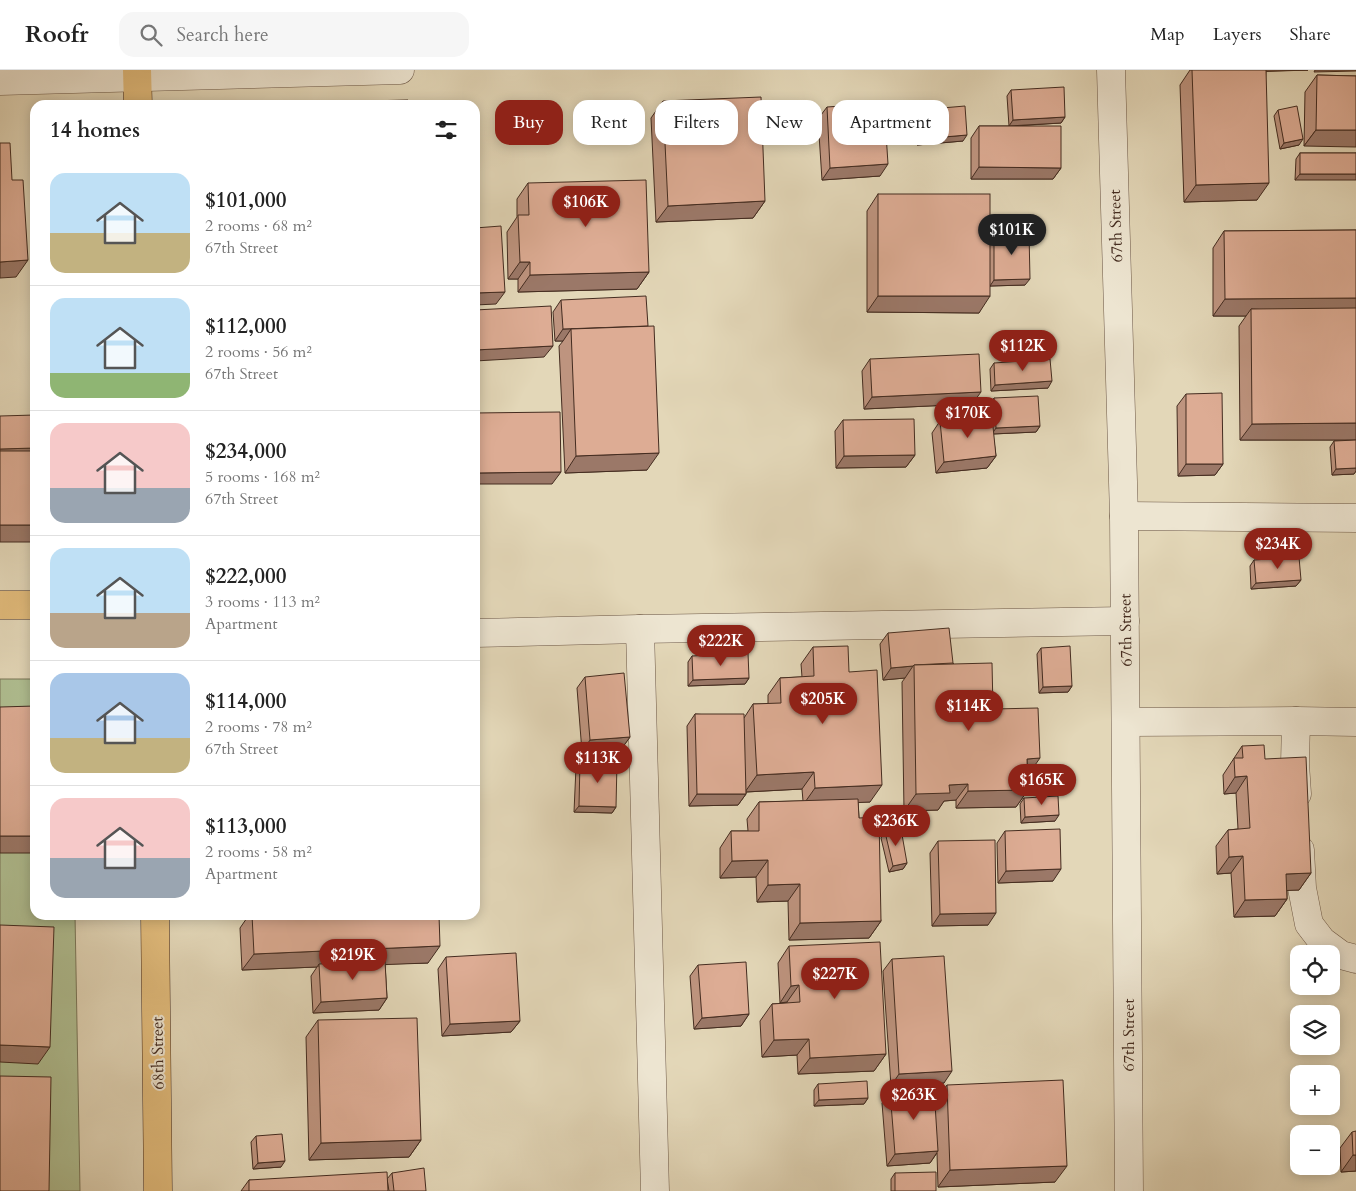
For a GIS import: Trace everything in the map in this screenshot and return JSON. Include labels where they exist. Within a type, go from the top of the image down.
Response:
[{"type":"main road","points":[[137,74],[138,100]]},
{"type":"main road","points":[[0,605],[30,604]]},
{"type":"main road","name":"68th Street","points":[[155,920],[158,1191]]},
{"type":"street","points":[[0,81],[137,74],[400,70]]},
{"type":"street","name":"67th Street","points":[[1110,70],[1124,516],[1129,1191]]},
{"type":"street","points":[[1124,516],[1356,518]]},
{"type":"street","points":[[480,633],[1125,621]]},
{"type":"street","points":[[640,629],[655,1191]]},
{"type":"street","points":[[1296,721],[1295,764],[1302,888],[1309,924],[1322,941],[1341,955],[1356,959]]},
{"type":"street","points":[[1126,722],[1356,722]]},
{"type":"green space","points":[[0,679],[30,679],[30,920],[75,920],[80,1191],[0,1191]]},
{"type":"building","points":[[1192,70],[1266,70],[1269,183],[1196,185]]},
{"type":"building","points":[[1317,75],[1356,76],[1356,130],[1316,130]]},
{"type":"building","points":[[1064,87],[1065,117],[1013,120],[1011,90]]},
{"type":"building","points":[[761,97],[761,100],[748,100],[748,145],[763,145],[765,201],[668,206],[665,145],[738,145],[738,100],[688,100]]},
{"type":"building","points":[[965,106],[967,135],[949,137],[949,107]]},
{"type":"building","points":[[1297,106],[1303,139],[1284,143],[1278,110]]},
{"type":"building","points":[[827,107],[832,107],[832,145],[887,145],[888,164],[830,168]]},
{"type":"building","points":[[979,126],[1061,126],[1061,168],[979,167]]},
{"type":"building","points":[[0,143],[10,143],[12,180],[23,180],[28,260],[0,262]]},
{"type":"building","points":[[1300,153],[1356,153],[1356,174],[1300,174]]},
{"type":"building","points":[[646,180],[649,272],[530,275],[530,262],[520,262],[518,215],[529,215],[528,183]]},
{"type":"building","points":[[878,194],[990,194],[990,296],[878,296]]},
{"type":"building","points":[[501,226],[505,292],[480,293],[480,228]]},
{"type":"building","points":[[1356,230],[1356,298],[1225,299],[1224,231]]},
{"type":"building","points":[[994,233],[1029,233],[1030,279],[994,280]]},
{"type":"building","points":[[646,296],[648,326],[563,329],[561,300]]},
{"type":"building","points":[[551,306],[553,346],[480,350],[480,310]]},
{"type":"building","points":[[1356,308],[1356,423],[1252,424],[1251,309]]},
{"type":"building","points":[[654,326],[659,453],[576,456],[571,329]]},
{"type":"building","points":[[979,354],[981,392],[872,397],[870,359]]},
{"type":"building","points":[[1050,359],[1052,381],[995,385],[994,363]]},
{"type":"building","points":[[1222,393],[1223,464],[1186,464],[1186,394]]},
{"type":"building","points":[[1038,396],[1040,426],[996,428],[994,398]]},
{"type":"building","points":[[560,412],[561,472],[480,473],[480,413]]},
{"type":"building","points":[[30,415],[30,448],[0,449],[0,416]]},
{"type":"building","points":[[992,417],[996,456],[944,462],[940,421]]},
{"type":"building","points":[[914,419],[915,455],[844,456],[843,420]]},
{"type":"building","points":[[1356,440],[1356,468],[1336,469],[1334,441]]},
{"type":"building","points":[[0,451],[30,451],[30,525],[0,525]]},
{"type":"building","points":[[1299,557],[1301,580],[1256,583],[1254,560]]},
{"type":"building","points":[[949,628],[953,663],[891,668],[888,633]]},
{"type":"building","points":[[848,646],[849,672],[877,670],[882,785],[815,788],[814,772],[757,775],[753,704],[781,703],[780,678],[814,676],[813,647]]},
{"type":"building","points":[[1070,646],[1072,686],[1043,687],[1041,648]]},
{"type":"building","points":[[748,653],[749,678],[693,680],[692,656]]},
{"type":"building","points":[[992,663],[993,709],[1038,708],[1040,758],[1027,759],[1028,790],[968,791],[968,784],[949,785],[950,793],[916,794],[914,665]]},
{"type":"building","points":[[624,673],[630,737],[590,740],[585,677]]},
{"type":"building","points":[[30,706],[30,836],[0,836],[0,707]]},
{"type":"building","points":[[695,714],[744,714],[746,794],[697,794]]},
{"type":"building","points":[[1264,745],[1265,759],[1306,757],[1311,873],[1286,874],[1287,899],[1245,900],[1243,856],[1229,857],[1228,830],[1250,828],[1247,776],[1235,777],[1234,758],[1243,758],[1242,746]]},
{"type":"building","points":[[580,761],[617,762],[616,807],[579,806]]},
{"type":"building","points":[[1058,796],[1059,815],[1025,817],[1024,798]]},
{"type":"building","points":[[858,799],[859,818],[879,817],[881,921],[800,923],[800,884],[768,885],[768,860],[732,861],[731,831],[759,831],[759,802]]},
{"type":"building","points":[[901,829],[907,863],[893,866],[885,832]]},
{"type":"building","points":[[1060,829],[1061,869],[1006,871],[1005,831]]},
{"type":"building","points":[[995,840],[996,913],[940,914],[938,841]]},
{"type":"building","points":[[252,920],[439,920],[440,946],[254,954]]},
{"type":"building","points":[[0,925],[54,927],[50,1047],[0,1045]]},
{"type":"building","points":[[880,942],[886,1054],[810,1058],[809,1039],[774,1040],[772,1004],[800,1002],[799,985],[791,986],[789,946]]},
{"type":"building","points":[[516,953],[520,1021],[450,1024],[446,957]]},
{"type":"building","points":[[944,956],[952,1071],[899,1074],[892,959]]},
{"type":"building","points":[[385,961],[387,998],[321,1002],[319,964]]},
{"type":"building","points":[[746,962],[749,1014],[702,1018],[698,965]]},
{"type":"building","points":[[417,1018],[421,1140],[321,1143],[318,1020]]},
{"type":"building","points":[[0,1076],[51,1077],[49,1191],[0,1191]]},
{"type":"building","points":[[1063,1080],[1067,1166],[950,1170],[947,1085]]},
{"type":"building","points":[[867,1081],[868,1098],[819,1100],[818,1084]]},
{"type":"building","points":[[934,1088],[938,1151],[895,1154],[890,1091]]},
{"type":"building","points":[[1356,1131],[1356,1155],[1353,1155],[1352,1132]]},
{"type":"building","points":[[282,1134],[285,1161],[258,1163],[256,1136]]},
{"type":"building","points":[[424,1168],[426,1191],[394,1191],[392,1173]]},
{"type":"building","points":[[387,1172],[388,1191],[249,1191],[249,1180]]},
{"type":"building","points":[[936,1172],[936,1191],[895,1191],[895,1173]]}]
